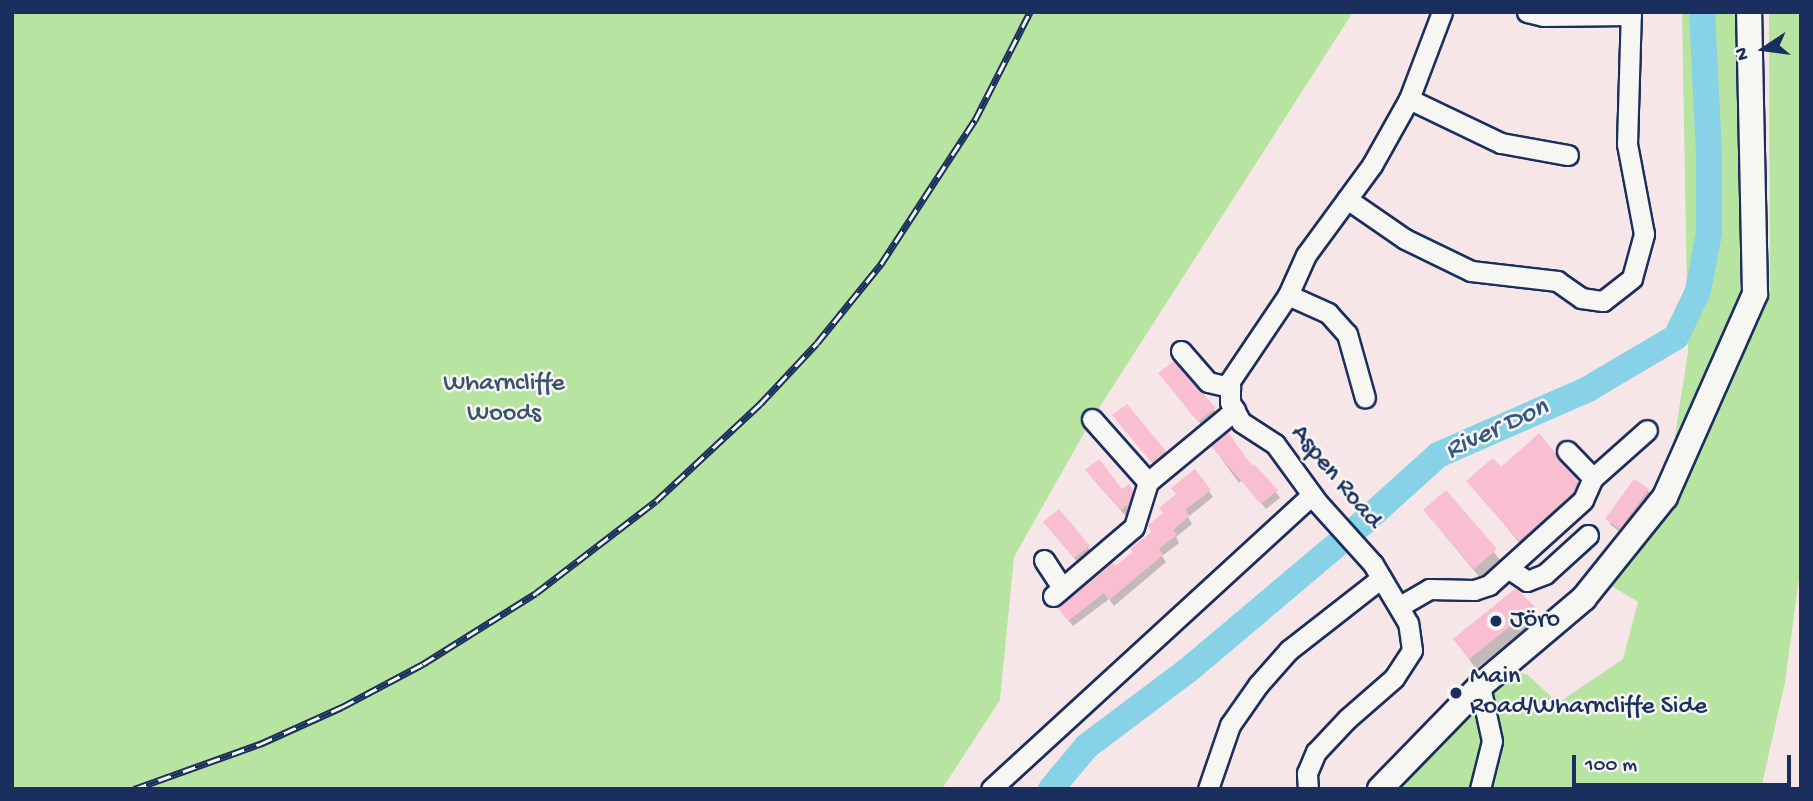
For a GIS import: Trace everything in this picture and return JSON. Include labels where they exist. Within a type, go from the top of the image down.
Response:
[{"type":"main road","points":[[1380,789],[1480,686],[1584,598],[1665,496],[1755,293],[1749,12]]},
{"type":"street","points":[[1044,560],[1058,592],[1134,527],[1148,482],[1235,411],[1230,402],[1230,387],[1238,366],[1288,295],[1306,255],[1371,165],[1409,99],[1442,12]]},
{"type":"street","points":[[1347,199],[1405,239],[1471,271],[1557,281],[1581,298],[1603,301],[1632,278],[1644,234],[1627,144],[1631,14],[1544,16],[1527,12]]},
{"type":"street","points":[[1409,99],[1501,143],[1568,155]]},
{"type":"street","points":[[1288,295],[1328,313],[1347,334],[1365,398]]},
{"type":"street","points":[[1181,351],[1208,382],[1230,387]]},
{"type":"street","name":"Aspen Road","points":[[1235,411],[1241,422],[1275,444],[1315,499],[1377,571],[1408,623],[1412,650],[1394,678],[1347,719],[1316,752],[1307,773],[1308,789]]},
{"type":"street","points":[[1092,419],[1148,482]]},
{"type":"street","points":[[1400,606],[1429,589],[1474,590],[1489,585],[1583,500],[1593,478],[1647,430]]},
{"type":"street","points":[[1567,451],[1593,478]]},
{"type":"street","points":[[991,789],[1315,499]]},
{"type":"street","points":[[1508,568],[1527,581],[1545,574],[1588,536]]},
{"type":"street","points":[[1208,789],[1230,725],[1258,685],[1289,650],[1377,571]]},
{"type":"street","points":[[1480,686],[1492,741],[1480,789]]},
{"type":"green space","name":"Wharncliffe Woods","points":[[12,12],[1353,12],[1092,419],[1014,557],[1000,700],[942,789],[12,789]]},
{"type":"green space","points":[[1682,12],[1739,12],[1740,293],[1669,474],[1688,352]]},
{"type":"green space","points":[[1769,12],[1801,12],[1801,564],[1785,682],[1761,789],[1392,789],[1506,669],[1528,675],[1558,703],[1623,659],[1638,602],[1605,582],[1674,497],[1770,294]]},
{"type":"building","points":[[1174,361],[1216,408],[1198,422],[1158,373]]},
{"type":"building","points":[[1127,404],[1166,451],[1152,463],[1112,415]]},
{"type":"building","points":[[1228,432],[1252,466],[1254,464],[1278,490],[1261,504],[1211,446]]},
{"type":"building","points":[[1539,433],[1578,480],[1573,493],[1519,541],[1466,481],[1493,458],[1501,467]]},
{"type":"building","points":[[1099,459],[1122,489],[1129,484],[1133,489],[1128,505],[1121,510],[1085,470]]},
{"type":"building","points":[[1195,469],[1211,490],[1185,510],[1190,516],[1173,530],[1177,535],[1159,549],[1163,555],[1109,600],[1104,593],[1068,621],[1057,607],[1112,562],[1115,566],[1133,552],[1130,549],[1151,532],[1148,525],[1163,513],[1159,508],[1176,494],[1171,488]]},
{"type":"building","points":[[1634,479],[1649,489],[1620,529],[1605,519]]},
{"type":"building","points":[[1446,490],[1497,549],[1474,569],[1423,510]]},
{"type":"building","points":[[1059,509],[1090,546],[1074,558],[1043,522]]},
{"type":"building","points":[[1516,588],[1535,607],[1469,659],[1453,639]]},
{"type":"waterway","name":"River Don","points":[[1051,789],[1087,746],[1187,671],[1365,521],[1438,455],[1588,389],[1676,337],[1698,291],[1709,233],[1709,154],[1702,12]]},
{"type":"railway","points":[[134,789],[260,744],[342,707],[423,664],[536,593],[656,501],[760,404],[817,343],[881,264],[975,120],[1030,12]]},
{"type":"place","name":"Jöro","points":[[1496,621]]},
{"type":"place","name":"Main Road/Wharncliffe Side","points":[[1456,693]]}]
